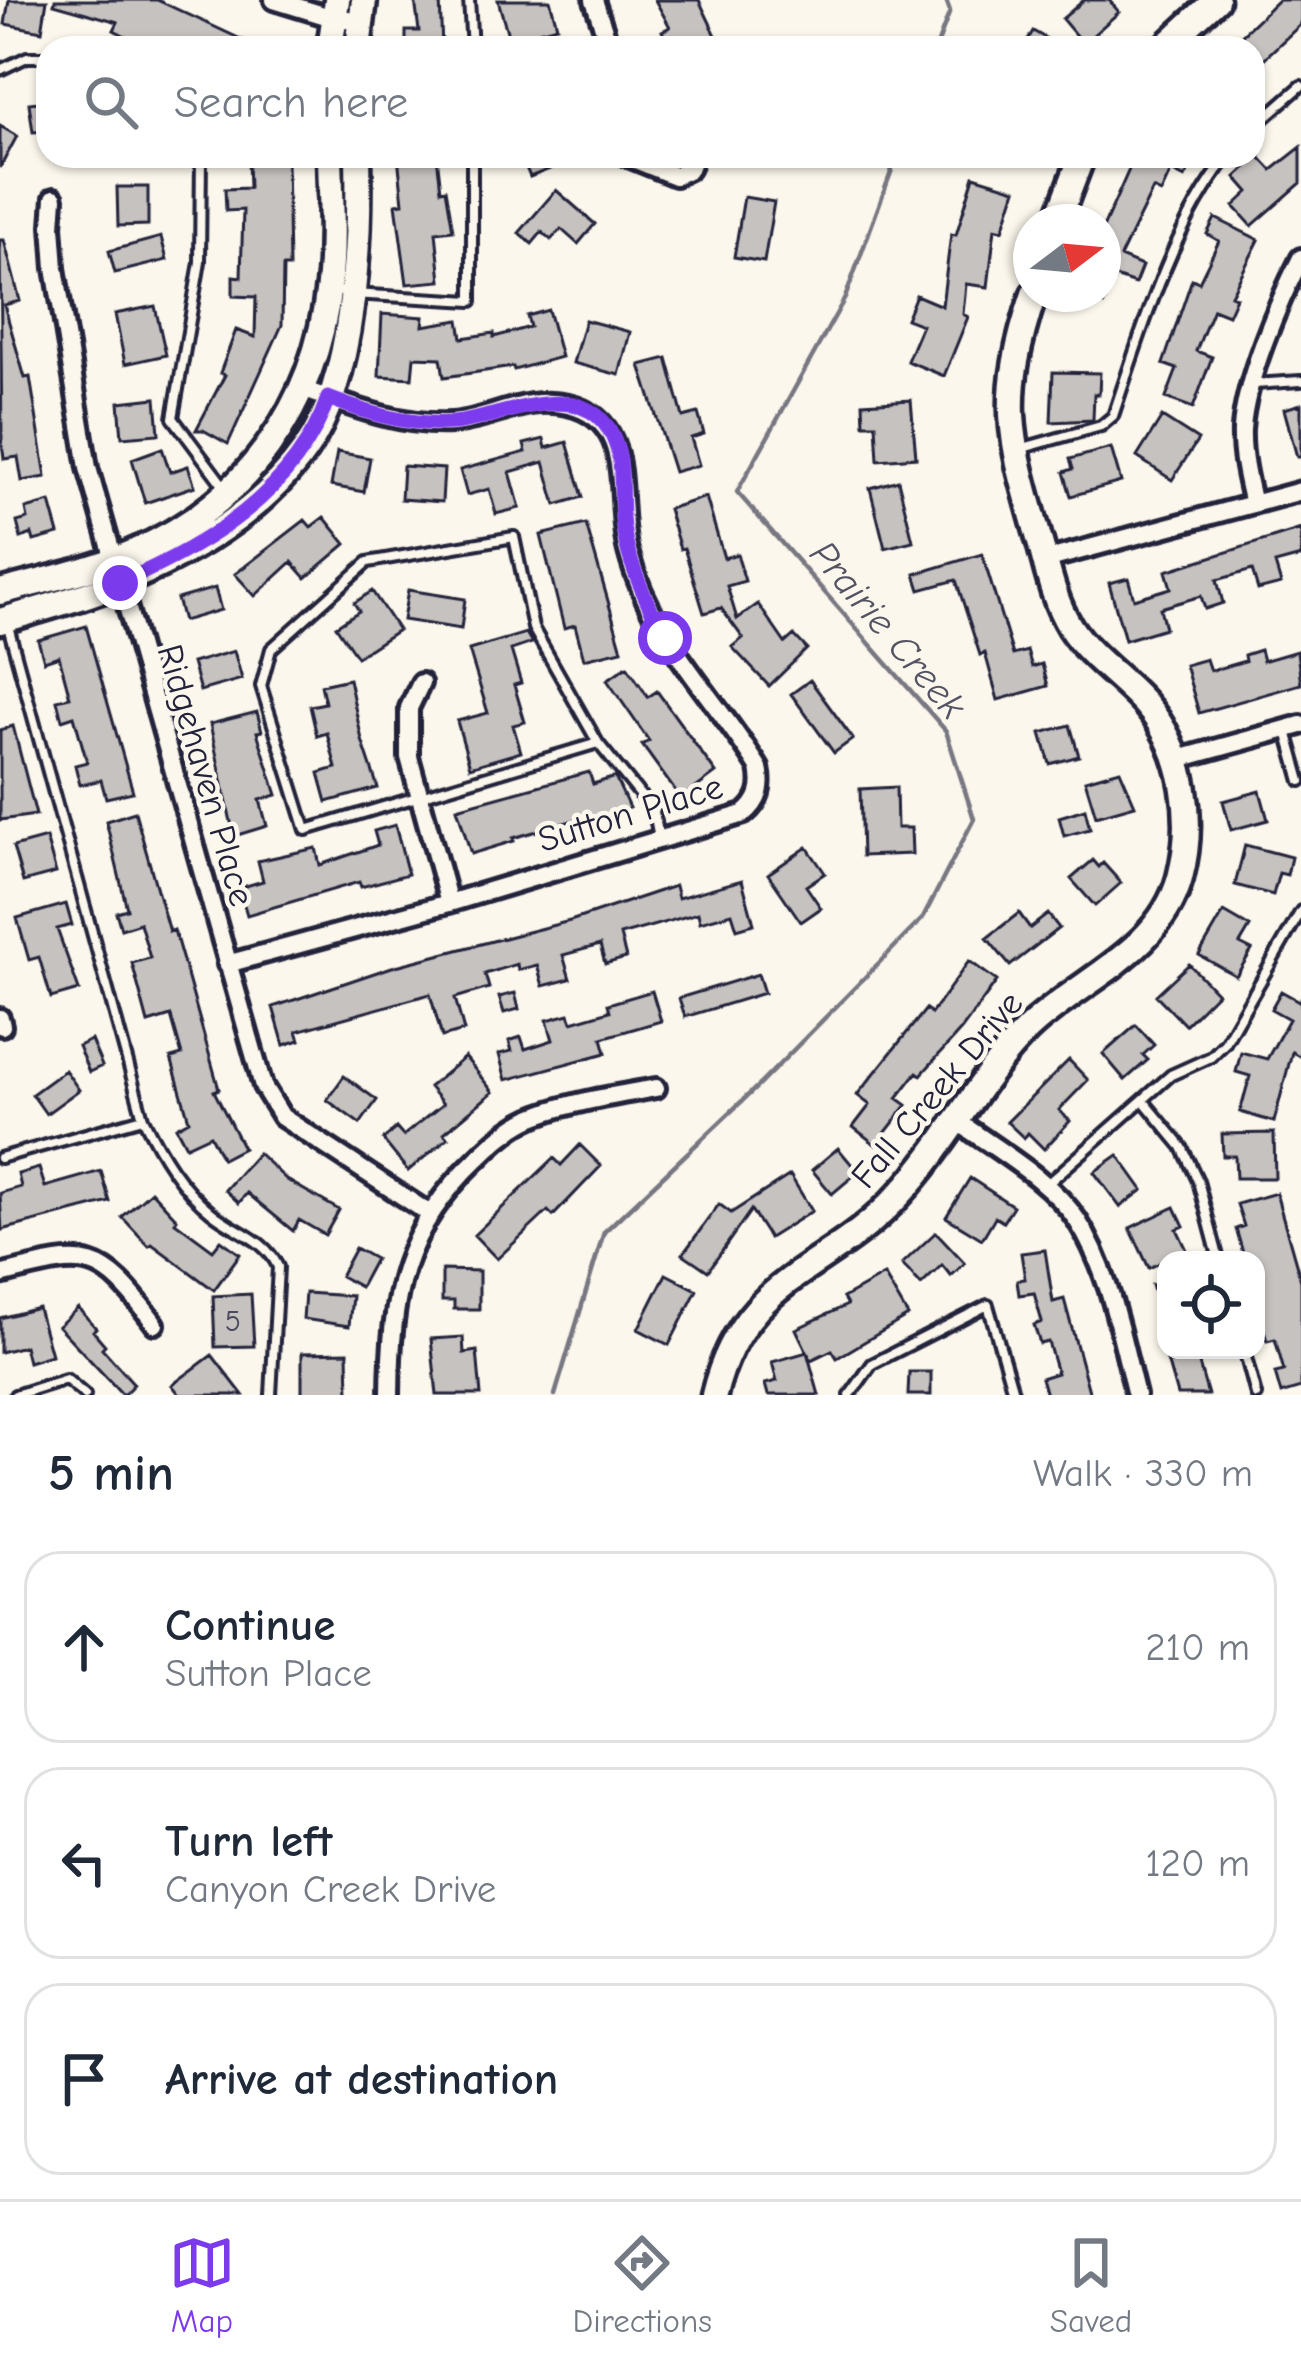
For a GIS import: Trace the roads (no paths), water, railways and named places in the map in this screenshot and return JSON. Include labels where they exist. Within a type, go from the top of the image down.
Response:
[{"type":"street","points":[[274,0],[362,10]]},
{"type":"street","points":[[594,0],[606,36]]},
{"type":"street","points":[[1177,36],[1216,0]]},
{"type":"street","points":[[0,592],[117,572],[230,494],[255,466],[295,410],[340,291],[331,168]]},
{"type":"street","points":[[3,621],[117,572],[190,548],[277,485],[308,447],[328,398],[356,168]]},
{"type":"street","points":[[655,168],[675,176],[689,168]]},
{"type":"street","points":[[1065,204],[1078,168]]},
{"type":"street","name":"Ridgehaven Place","points":[[54,198],[55,268],[81,426],[117,572],[263,1086],[282,1117],[430,1214]]},
{"type":"street","points":[[1253,504],[1242,434],[1262,351],[1301,258]]},
{"type":"street","name":"Fall Creek Drive","points":[[714,1395],[727,1352],[755,1309],[781,1284],[898,1198],[1030,1027],[1076,988],[1133,950],[1157,924],[1175,892],[1187,809],[1175,760],[1148,707],[1085,647],[1057,603],[1015,450],[1009,397],[1029,312]]},
{"type":"street","name":"Sutton Place","points":[[227,964],[744,814],[758,800],[762,784],[759,767],[680,661],[636,580],[623,531],[621,468],[606,425],[583,410],[538,401],[457,423],[423,422],[362,412],[302,389]]},
{"type":"street","points":[[1045,560],[1301,490]]},
{"type":"street","points":[[421,683],[409,708],[406,732],[449,903]]},
{"type":"street","points":[[1175,760],[1294,727]]},
{"type":"street","points":[[390,1395],[398,1287],[411,1247],[465,1170],[518,1125],[582,1101],[656,1088]]},
{"type":"street","points":[[956,1120],[1044,1186],[1076,1220],[1101,1268],[1136,1395]]},
{"type":"street","points":[[0,1275],[73,1258],[86,1260],[114,1275],[155,1324]]},
{"type":"lane","points":[[469,0],[471,36]]},
{"type":"lane","points":[[0,70],[36,57]]},
{"type":"lane","points":[[1265,118],[1301,86]]},
{"type":"lane","points":[[201,168],[200,262],[173,418],[230,494]]},
{"type":"lane","points":[[340,291],[472,301],[472,168]]},
{"type":"lane","points":[[1015,450],[1101,426],[1113,416],[1166,267],[1218,168]]},
{"type":"lane","points":[[1253,384],[1301,382]]},
{"type":"lane","points":[[598,743],[306,830],[261,686],[271,649],[368,562],[514,537],[533,628],[598,743],[654,812],[659,838]]},
{"type":"lane","points":[[3,621],[143,1118],[164,1160],[210,1211],[270,1250],[278,1267],[271,1395]]},
{"type":"lane","points":[[1294,727],[1301,781]]},
{"type":"lane","points":[[1044,1186],[1172,1075],[1211,1057],[1225,1043],[1301,911]]},
{"type":"lane","points":[[1143,1100],[1182,1147],[1198,1181],[1217,1251]]},
{"type":"lane","points":[[0,1158],[143,1118]]},
{"type":"lane","points":[[850,1395],[872,1364],[988,1305],[1014,1395]]},
{"type":"lane","points":[[1246,1359],[1256,1395]]},
{"type":"lane","points":[[15,1395],[66,1379],[85,1395]]},
{"type":"waterway","name":"Prairie Creek","points":[[941,36],[950,11],[946,0]]},
{"type":"waterway","name":"Prairie Creek","points":[[555,1395],[604,1232],[760,1084],[923,918],[974,819],[946,731],[737,492],[845,298],[893,168]]}]
